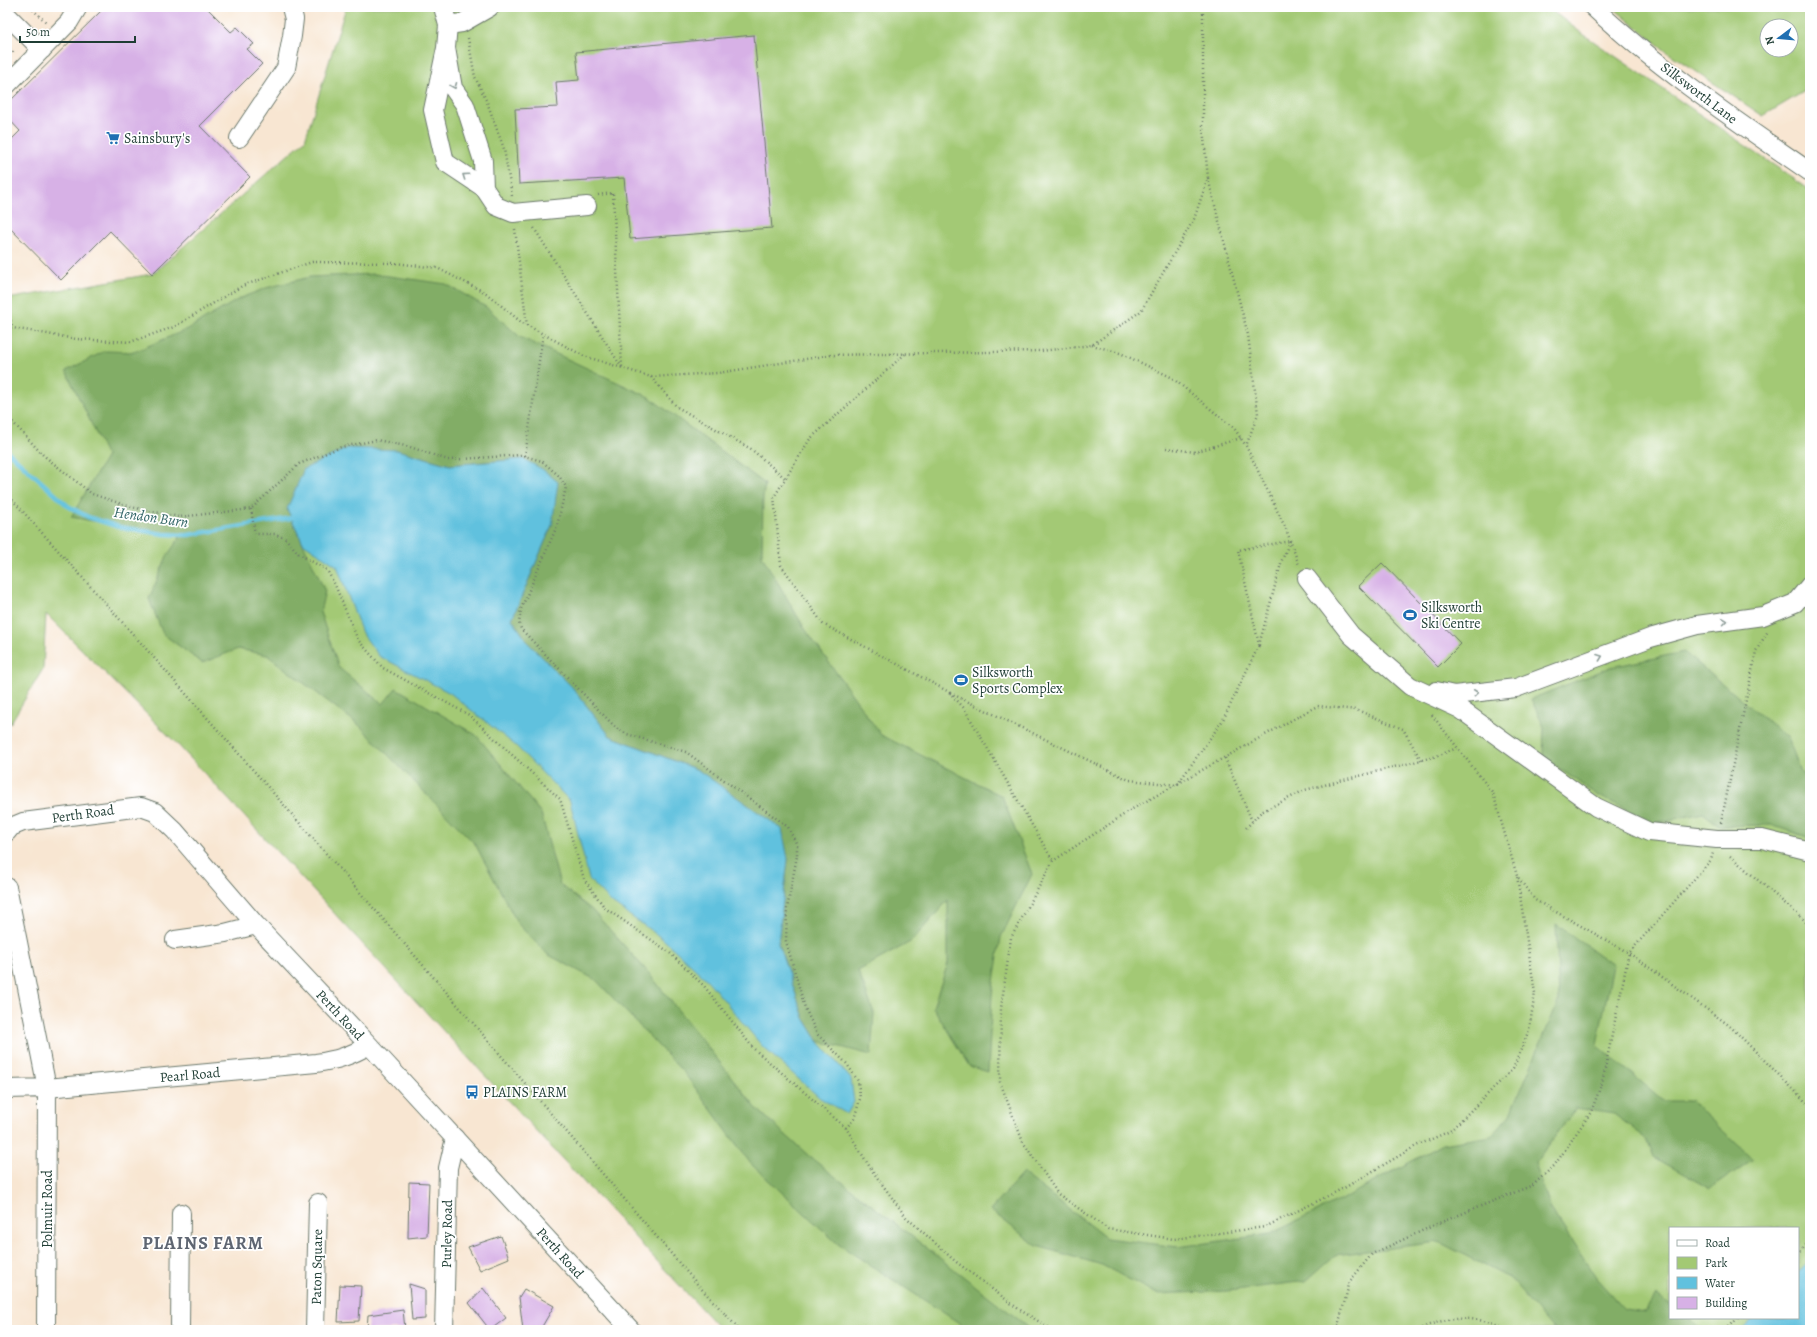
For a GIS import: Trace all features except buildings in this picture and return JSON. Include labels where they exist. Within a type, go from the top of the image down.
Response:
[{"type":"street","points":[[239,138],[286,68],[294,19],[291,7]]},
{"type":"street","points":[[446,17],[467,11],[470,7]]},
{"type":"street","points":[[446,17],[462,23],[490,7]]},
{"type":"street","name":"Silksworth Lane","points":[[1593,7],[1615,28],[1709,102],[1810,172]]},
{"type":"street","points":[[9,81],[69,22],[72,10]]},
{"type":"street","points":[[7,15],[42,50]]},
{"type":"street","points":[[446,17],[446,48],[453,88],[465,105],[483,161],[484,188]]},
{"type":"street","points":[[446,48],[433,110],[445,162],[484,188],[496,206],[513,213],[587,206]]},
{"type":"street","points":[[1307,578],[1351,635],[1410,686],[1460,709],[1596,807],[1649,832],[1716,844],[1762,839],[1810,851]]},
{"type":"street","points":[[1410,686],[1454,695],[1516,688],[1650,638],[1697,625],[1763,616],[1795,603],[1810,585]]},
{"type":"street","name":"Perth Road","points":[[7,832],[10,827],[23,822],[96,812],[141,807],[155,812],[175,831],[256,925],[455,1138],[630,1330]]},
{"type":"street","points":[[7,887],[47,1088]]},
{"type":"street","points":[[175,940],[225,933],[256,925]]},
{"type":"street","name":"Pearl Road","points":[[7,1089],[47,1088],[316,1063],[336,1060],[352,1055],[369,1045]]},
{"type":"street","name":"Polmuir Road","points":[[46,1330],[47,1088]]},
{"type":"street","name":"Purley Road","points":[[444,1330],[448,1168],[455,1138]]},
{"type":"street","name":"Paton Square","points":[[315,1330],[318,1203]]},
{"type":"street","points":[[180,1330],[181,1213]]},
{"type":"path","points":[[1203,7],[1203,128],[1208,178],[1248,335],[1258,414],[1246,446]]},
{"type":"path","points":[[1092,345],[1141,311],[1194,219],[1208,178]]},
{"type":"path","points":[[587,206],[588,196],[613,193],[622,368]]},
{"type":"path","points":[[524,212],[622,368]]},
{"type":"path","points":[[7,327],[76,339],[130,342],[174,327],[242,286],[312,262],[395,263],[437,268],[486,293],[521,322],[584,356],[651,377],[718,373],[831,355],[1041,351],[1092,345],[1120,353],[1171,377],[1234,428],[1246,446],[1290,541],[1299,566],[1307,578]]},
{"type":"path","points":[[7,309],[13,328]]},
{"type":"path","points":[[525,456],[543,334]]},
{"type":"path","points":[[905,354],[810,439],[774,497],[781,565],[823,624],[949,692],[1129,780],[1177,785]]},
{"type":"path","points":[[651,377],[677,407],[751,449],[786,479]]},
{"type":"path","points":[[7,416],[43,455],[92,494],[131,507],[179,517],[251,509],[299,464],[341,447],[377,440],[410,447],[448,460],[521,455],[546,464],[560,476],[566,487],[557,526],[521,609],[519,623],[521,629],[616,728],[627,734],[686,752],[788,828],[797,845],[797,856],[787,909],[786,941],[805,1008],[818,1034],[847,1064],[858,1081],[860,1099],[854,1119],[846,1128]]},
{"type":"path","points":[[1166,448],[1195,452],[1241,438]]},
{"type":"path","points":[[7,494],[177,682],[384,919],[698,1285],[740,1330]]},
{"type":"path","points":[[251,509],[255,534],[275,534],[286,539],[299,554],[327,570],[335,585],[358,640],[383,668],[469,715],[560,799],[584,879],[605,908],[669,952],[704,986],[754,1048],[846,1128],[871,1169],[906,1217],[955,1261],[1020,1310],[1053,1330]]},
{"type":"path","points":[[1177,785],[1223,720],[1259,645],[1282,560],[1290,541]]},
{"type":"path","points":[[1259,645],[1238,550],[1290,541]]},
{"type":"path","points":[[1337,1330],[1350,1281],[1372,1254],[1439,1223],[1533,1186],[1554,1166],[1591,1112],[1602,1083],[1629,953],[1712,860],[1756,651],[1782,608]]},
{"type":"path","points":[[949,692],[964,708],[1053,861]]},
{"type":"path","points":[[1421,760],[1404,728],[1357,710],[1317,706],[1134,808],[1053,861],[1011,938],[1001,1008],[1000,1082],[1022,1142],[1058,1194],[1108,1229],[1174,1239],[1265,1227],[1344,1188],[1416,1146],[1450,1131],[1513,1069],[1529,1030],[1535,993],[1517,876],[1493,793],[1429,711]]},
{"type":"path","points":[[1246,828],[1262,812],[1305,790],[1437,756],[1457,748]]},
{"type":"path","points":[[1225,758],[1252,821]]},
{"type":"path","points":[[1716,844],[1732,856],[1803,919],[1810,927]]},
{"type":"path","points":[[1517,876],[1535,900],[1629,953],[1730,1026],[1810,1106]]},
{"type":"path","points":[[1799,1254],[1810,1240]]},
{"type":"path","points":[[1418,1330],[1445,1320],[1471,1319],[1486,1321],[1506,1330]]},
{"type":"path","points":[[1726,1330],[1737,1319]]},
{"type":"green space","name":"Silksworth Sports Complex","points":[[346,7],[1547,7],[1580,32],[1810,190],[1810,1330],[721,1330],[179,746],[46,614],[43,669],[10,724],[7,721],[7,299],[152,274],[305,140]]},
{"type":"green space","points":[[1612,7],[1810,7],[1810,88],[1763,116],[1667,52]]},
{"type":"green space","points":[[374,274],[446,284],[486,307],[520,337],[649,397],[765,484],[763,496],[762,556],[805,629],[881,735],[1002,796],[1032,874],[1001,937],[992,995],[988,1072],[969,1066],[933,1007],[948,963],[948,900],[912,941],[858,971],[874,1013],[871,1055],[818,1041],[804,1018],[778,943],[788,859],[698,770],[610,736],[572,687],[529,644],[512,619],[552,525],[523,459],[450,465],[397,450],[287,509],[325,591],[320,612],[339,668],[383,704],[396,688],[476,735],[541,813],[560,885],[592,910],[647,971],[756,1108],[810,1157],[1032,1330],[970,1330],[838,1244],[751,1164],[685,1074],[596,980],[547,954],[518,924],[475,844],[359,725],[267,655],[238,649],[202,663],[163,634],[149,599],[167,556],[180,537],[71,517],[107,456],[66,371],[105,351],[134,352],[188,329],[241,298],[266,288],[310,277]]},
{"type":"green space","points":[[1684,652],[1788,738],[1801,772],[1810,778],[1810,838],[1771,825],[1720,826],[1703,813],[1654,823],[1597,795],[1543,757],[1544,727],[1531,699],[1611,667]]},
{"type":"green space","points":[[1556,924],[1613,965],[1597,1045],[1664,1101],[1691,1101],[1753,1159],[1710,1189],[1654,1157],[1647,1139],[1614,1114],[1576,1108],[1535,1163],[1551,1209],[1596,1278],[1624,1309],[1646,1312],[1656,1295],[1669,1305],[1669,1319],[1688,1319],[1700,1327],[1698,1330],[1554,1330],[1509,1278],[1439,1242],[1335,1255],[1306,1281],[1228,1291],[1157,1294],[1102,1265],[1037,1246],[990,1210],[1023,1173],[1106,1238],[1178,1247],[1270,1234],[1339,1201],[1443,1144],[1492,1136],[1512,1111],[1559,1000]]},
{"type":"water","points":[[348,448],[397,450],[450,465],[523,459],[542,469],[558,482],[552,525],[512,619],[529,644],[572,687],[610,736],[698,770],[782,829],[788,859],[778,943],[804,1018],[818,1041],[851,1079],[854,1102],[847,1114],[820,1098],[763,1047],[708,981],[663,939],[612,903],[589,879],[570,801],[516,746],[450,693],[379,656],[362,633],[337,566],[303,543],[287,509],[304,469]]},
{"type":"water","points":[[1810,1261],[1810,1330],[1742,1330],[1753,1319],[1799,1319],[1799,1272]]},
{"type":"waterway","name":"Hendon Burn","points":[[7,451],[68,506],[88,517],[119,527],[164,534],[188,535],[291,518]]},
{"type":"place","name":"Sainsbury's","points":[[113,138]]},
{"type":"place","name":"Silksworth Ski Centre","points":[[1410,615]]},
{"type":"place","name":"Silksworth Sports Complex","points":[[961,680]]},
{"type":"place","name":"PLAINS FARM","points":[[472,1092]]},
{"type":"district","name":"PLAINS FARM","points":[[203,1243]]}]
